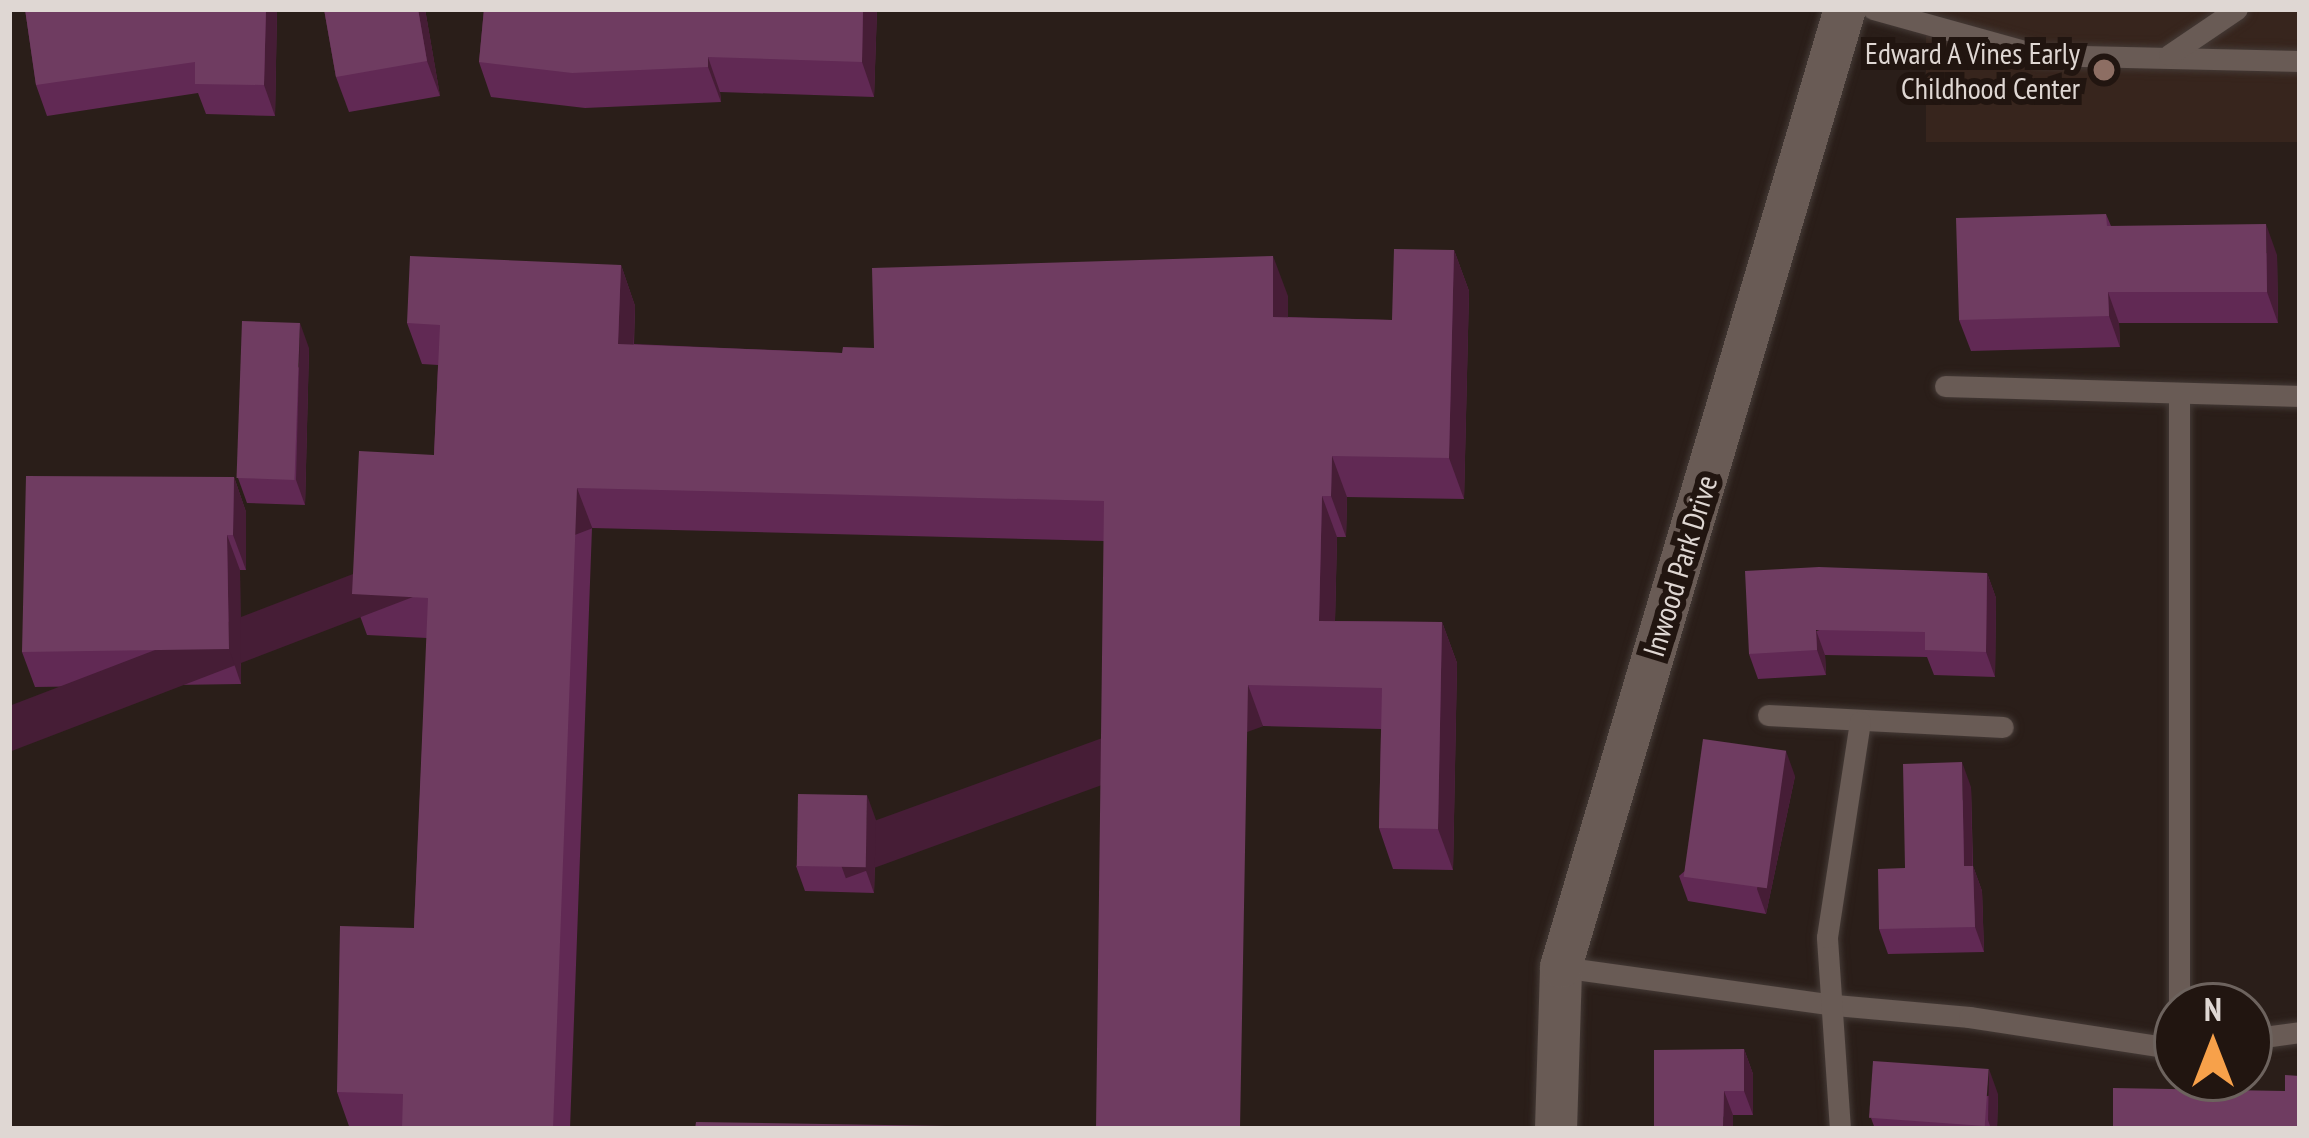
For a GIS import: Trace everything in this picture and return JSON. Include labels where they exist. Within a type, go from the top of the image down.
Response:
[{"type":"street","name":"Inwood Park Drive","points":[[1556,1129],[1561,967],[1845,9]]},
{"type":"lane","points":[[1873,9],[2039,55],[2169,55],[2230,63],[2300,61]]},
{"type":"lane","points":[[2169,55],[2236,9]]},
{"type":"lane","points":[[1945,386],[2300,396]]},
{"type":"lane","points":[[2179,982],[2180,394]]},
{"type":"lane","points":[[1768,715],[2003,728]]},
{"type":"lane","points":[[1840,1129],[1827,937],[1860,722]]},
{"type":"lane","points":[[1561,967],[2153,1044]]},
{"type":"shaded area","name":"Edward A Vines Early Childhood Center","points":[[1926,9],[2300,9],[2300,142],[1926,142]]},
{"type":"building","points":[[25,9],[266,9],[264,85],[195,84],[195,62],[36,85]]},
{"type":"building","points":[[324,9],[418,9],[427,61],[336,77]]},
{"type":"building","points":[[484,9],[863,9],[862,62],[708,57],[708,67],[572,73],[479,62]]},
{"type":"building","points":[[2106,214],[2107,226],[2266,224],[2267,292],[2108,292],[2109,316],[1959,320],[1956,218]]},
{"type":"building","points":[[1394,249],[1454,250],[1449,458],[1332,456],[1331,496],[1322,496],[1319,621],[1442,622],[1438,829],[1379,828],[1382,688],[1248,685],[1240,1129],[1096,1129],[1104,501],[577,488],[553,1129],[402,1129],[403,1094],[337,1092],[340,926],[414,928],[428,598],[352,594],[359,451],[434,455],[440,325],[407,323],[410,256],[621,265],[618,344],[842,353],[843,347],[874,348],[872,268],[1273,256],[1273,317],[1392,320]]},
{"type":"building","points":[[242,321],[300,323],[294,480],[237,478]]},
{"type":"building","points":[[26,476],[234,477],[233,535],[227,535],[229,649],[22,652]]},
{"type":"building","points":[[1819,567],[1987,573],[1986,652],[1925,650],[1925,632],[1816,630],[1817,650],[1749,654],[1745,571]]},
{"type":"building","points":[[1703,739],[1786,751],[1767,888],[1684,877]]},
{"type":"building","points":[[1962,762],[1964,866],[1973,866],[1975,927],[1879,929],[1878,869],[1905,868],[1903,764]]},
{"type":"building","points":[[798,794],[867,795],[866,867],[797,866]]},
{"type":"building","points":[[1744,1049],[1744,1091],[1724,1091],[1723,1129],[1654,1129],[1654,1050]]},
{"type":"building","points":[[1873,1061],[1989,1069],[1985,1126],[1869,1118]]},
{"type":"building","points":[[2285,1075],[2300,1076],[2300,1129],[2113,1129],[2113,1088],[2153,1089],[2153,1102],[2273,1102],[2273,1091],[2285,1091]]},
{"type":"building","points":[[696,1122],[947,1126],[947,1129],[695,1129]]},
{"type":"place","name":"Edward A Vines Early Childhood Center","points":[[2104,70]]}]
